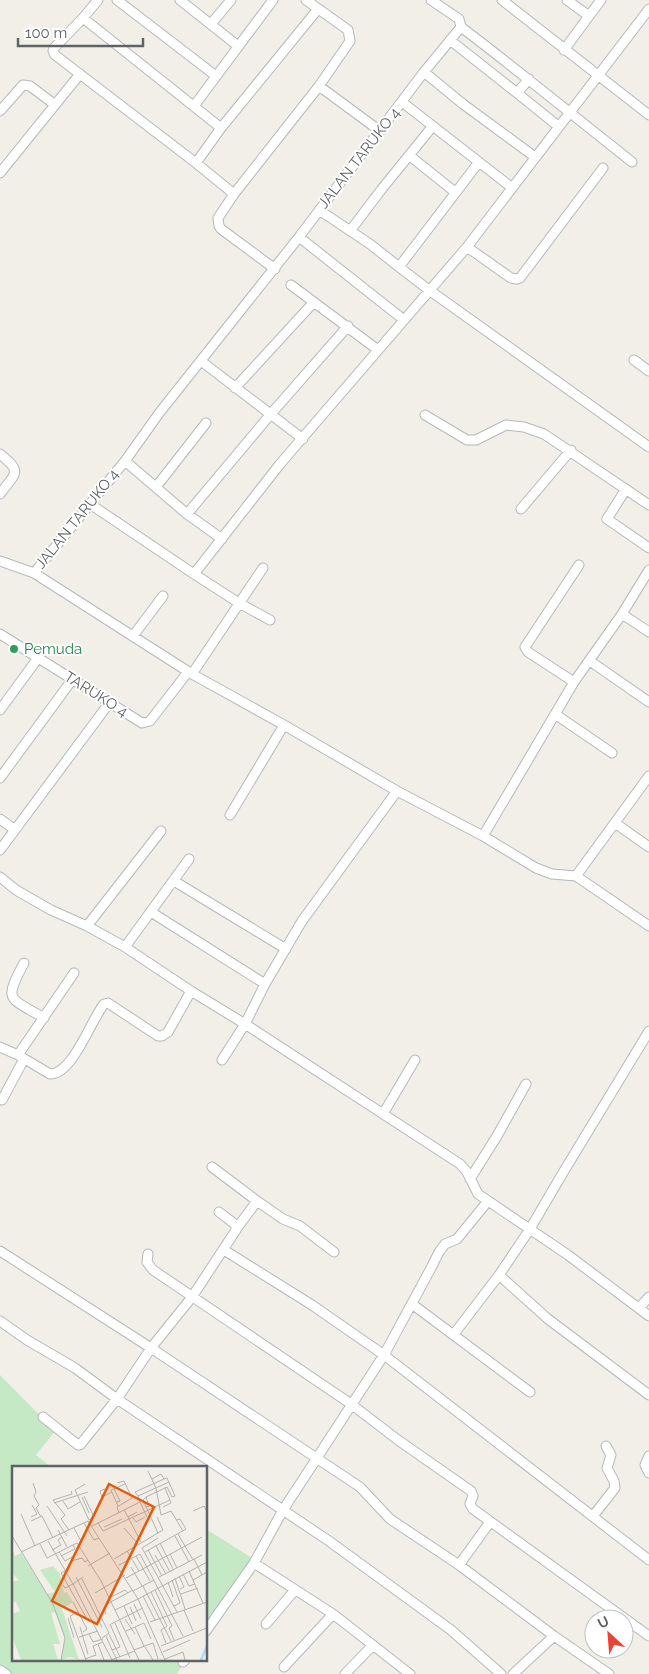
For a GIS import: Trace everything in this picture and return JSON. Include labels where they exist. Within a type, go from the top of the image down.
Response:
[{"type":"street","points":[[98,0],[54,48],[55,55],[234,194]]},
{"type":"street","points":[[117,0],[216,76]]},
{"type":"street","points":[[180,0],[238,46]]},
{"type":"street","points":[[211,24],[232,0]]},
{"type":"street","points":[[194,106],[274,0]]},
{"type":"street","points":[[274,269],[219,226],[218,218],[234,194],[319,86],[350,41],[348,30],[306,0]]},
{"type":"street","points":[[430,0],[459,19],[461,28],[529,79],[632,162]]},
{"type":"street","points":[[502,0],[649,115]]},
{"type":"street","points":[[567,0],[589,16]]},
{"type":"street","points":[[564,50],[601,0]]},
{"type":"street","points":[[196,163],[221,128],[318,9]]},
{"type":"street","points":[[194,574],[280,464],[467,247],[568,112],[649,9]]},
{"type":"street","points":[[83,18],[221,128]]},
{"type":"street","name":"JALAN TARUKO 4","points":[[0,561],[34,573],[299,237],[424,72],[461,28]]},
{"type":"street","points":[[450,40],[558,126]]},
{"type":"street","points":[[424,72],[463,104],[535,157]]},
{"type":"street","points":[[0,173],[80,74]]},
{"type":"street","points":[[517,93],[529,79]]},
{"type":"street","points":[[0,111],[23,85],[30,86],[54,104]]},
{"type":"street","points":[[319,86],[380,131]]},
{"type":"street","points":[[402,102],[512,187]]},
{"type":"street","points":[[350,232],[432,126]]},
{"type":"street","points":[[410,156],[455,192]]},
{"type":"street","points":[[399,267],[479,162]]},
{"type":"street","points":[[467,247],[511,278],[520,278],[603,168]]},
{"type":"street","points":[[319,210],[370,244],[429,290],[649,447]]},
{"type":"street","points":[[299,237],[404,320]]},
{"type":"street","points":[[291,286],[348,326],[378,350]]},
{"type":"street","points":[[235,388],[314,303]]},
{"type":"street","points":[[187,514],[348,326]]},
{"type":"street","points":[[634,360],[649,371]]},
{"type":"street","points":[[201,361],[303,439]]},
{"type":"street","points":[[425,415],[467,440],[476,440],[500,427],[515,426],[544,434],[571,450],[649,505]]},
{"type":"street","points":[[156,487],[206,424]]},
{"type":"street","points":[[521,509],[571,450]]},
{"type":"street","points":[[0,454],[16,469],[15,474],[0,494]]},
{"type":"street","name":"JALAN TARUKO 4","points":[[124,461],[187,514],[222,539]]},
{"type":"street","points":[[626,489],[607,519],[649,548]]},
{"type":"street","points":[[90,504],[194,574],[239,603],[270,620]]},
{"type":"street","points":[[574,682],[528,652],[525,647],[579,565]]},
{"type":"street","points":[[190,673],[263,568]]},
{"type":"street","points":[[483,836],[574,682],[622,614],[649,570]]},
{"type":"street","points":[[34,573],[190,673],[397,791],[483,836],[536,868],[552,874],[576,876],[649,926]]},
{"type":"street","points":[[133,636],[164,596]]},
{"type":"street","points":[[622,614],[649,632]]},
{"type":"street","name":"TARUKO 4","points":[[1,638],[38,658],[142,723],[150,721],[190,673]]},
{"type":"street","points":[[0,710],[38,658]]},
{"type":"street","points":[[590,660],[649,702]]},
{"type":"street","points":[[0,778],[72,680]]},
{"type":"street","points":[[0,850],[110,702]]},
{"type":"street","points":[[555,714],[612,753]]},
{"type":"street","points":[[230,815],[284,725]]},
{"type":"street","points":[[576,876],[649,776]]},
{"type":"street","points":[[222,1060],[245,1024],[265,984],[314,904],[397,791]]},
{"type":"street","points":[[0,819],[15,830]]},
{"type":"street","points":[[615,823],[649,847]]},
{"type":"street","points":[[87,926],[161,831]]},
{"type":"street","points":[[125,947],[189,859]]},
{"type":"street","points":[[0,877],[16,890],[44,906],[87,926],[125,947],[460,1164],[467,1172],[475,1190],[488,1201],[568,1255],[649,1316]]},
{"type":"street","points":[[174,880],[286,949]]},
{"type":"street","points":[[151,912],[265,984]]},
{"type":"street","points":[[24,963],[12,985],[11,994],[14,1000],[44,1018]]},
{"type":"street","points":[[2,1100],[21,1057],[74,973]]},
{"type":"street","points":[[0,1047],[50,1074],[59,1073],[68,1065],[102,1005],[106,1003],[158,1036],[164,1036],[191,991]]},
{"type":"street","points":[[454,1334],[530,1229],[560,1176],[649,1031]]},
{"type":"street","points":[[383,1114],[416,1060]]},
{"type":"street","points":[[470,1179],[526,1084]]},
{"type":"street","points":[[212,1167],[257,1201],[283,1219],[300,1226],[334,1252]]},
{"type":"street","points":[[43,1417],[78,1445],[82,1443],[117,1399],[150,1348],[192,1297],[257,1201]]},
{"type":"street","points":[[208,1628],[254,1563],[284,1510],[384,1355],[439,1252],[445,1244],[457,1239],[488,1201]]},
{"type":"street","points":[[219,1212],[236,1225],[237,1228]]},
{"type":"street","points":[[224,1250],[384,1355],[649,1560]]},
{"type":"street","points":[[0,1252],[150,1348],[360,1487],[390,1519],[459,1565],[554,1636],[610,1674]]},
{"type":"street","points":[[148,1254],[147,1262],[151,1268],[351,1404],[398,1440],[471,1491],[473,1496],[470,1504],[471,1508],[649,1636]]},
{"type":"street","points":[[498,1275],[548,1319],[649,1395]]},
{"type":"street","points":[[639,1308],[649,1297]]},
{"type":"street","points":[[412,1304],[530,1392]]},
{"type":"street","points":[[0,1321],[75,1368],[117,1399],[329,1541],[444,1625],[501,1674]]},
{"type":"street","points":[[593,1516],[615,1488],[614,1481],[607,1468],[611,1455],[606,1446]]},
{"type":"street","points":[[649,1456],[645,1466],[649,1473]]},
{"type":"street","points":[[459,1565],[490,1522]]},
{"type":"street","points":[[254,1563],[333,1614],[410,1674]]},
{"type":"street","points":[[266,1624],[294,1590]]},
{"type":"street","points":[[284,1667],[333,1614]]},
{"type":"street","points":[[513,1674],[554,1636]]},
{"type":"street","points":[[345,1674],[373,1644]]},
{"type":"street","points":[[0,1670],[6,1674]]},
{"type":"green space","points":[[0,1375],[55,1431],[36,1455],[50,1466],[12,1466],[12,1662],[185,1662],[177,1674],[0,1674]]},
{"type":"green space","points":[[208,1530],[252,1558],[208,1626]]},
{"type":"place","name":"Pemuda","points":[[14,649]]}]
